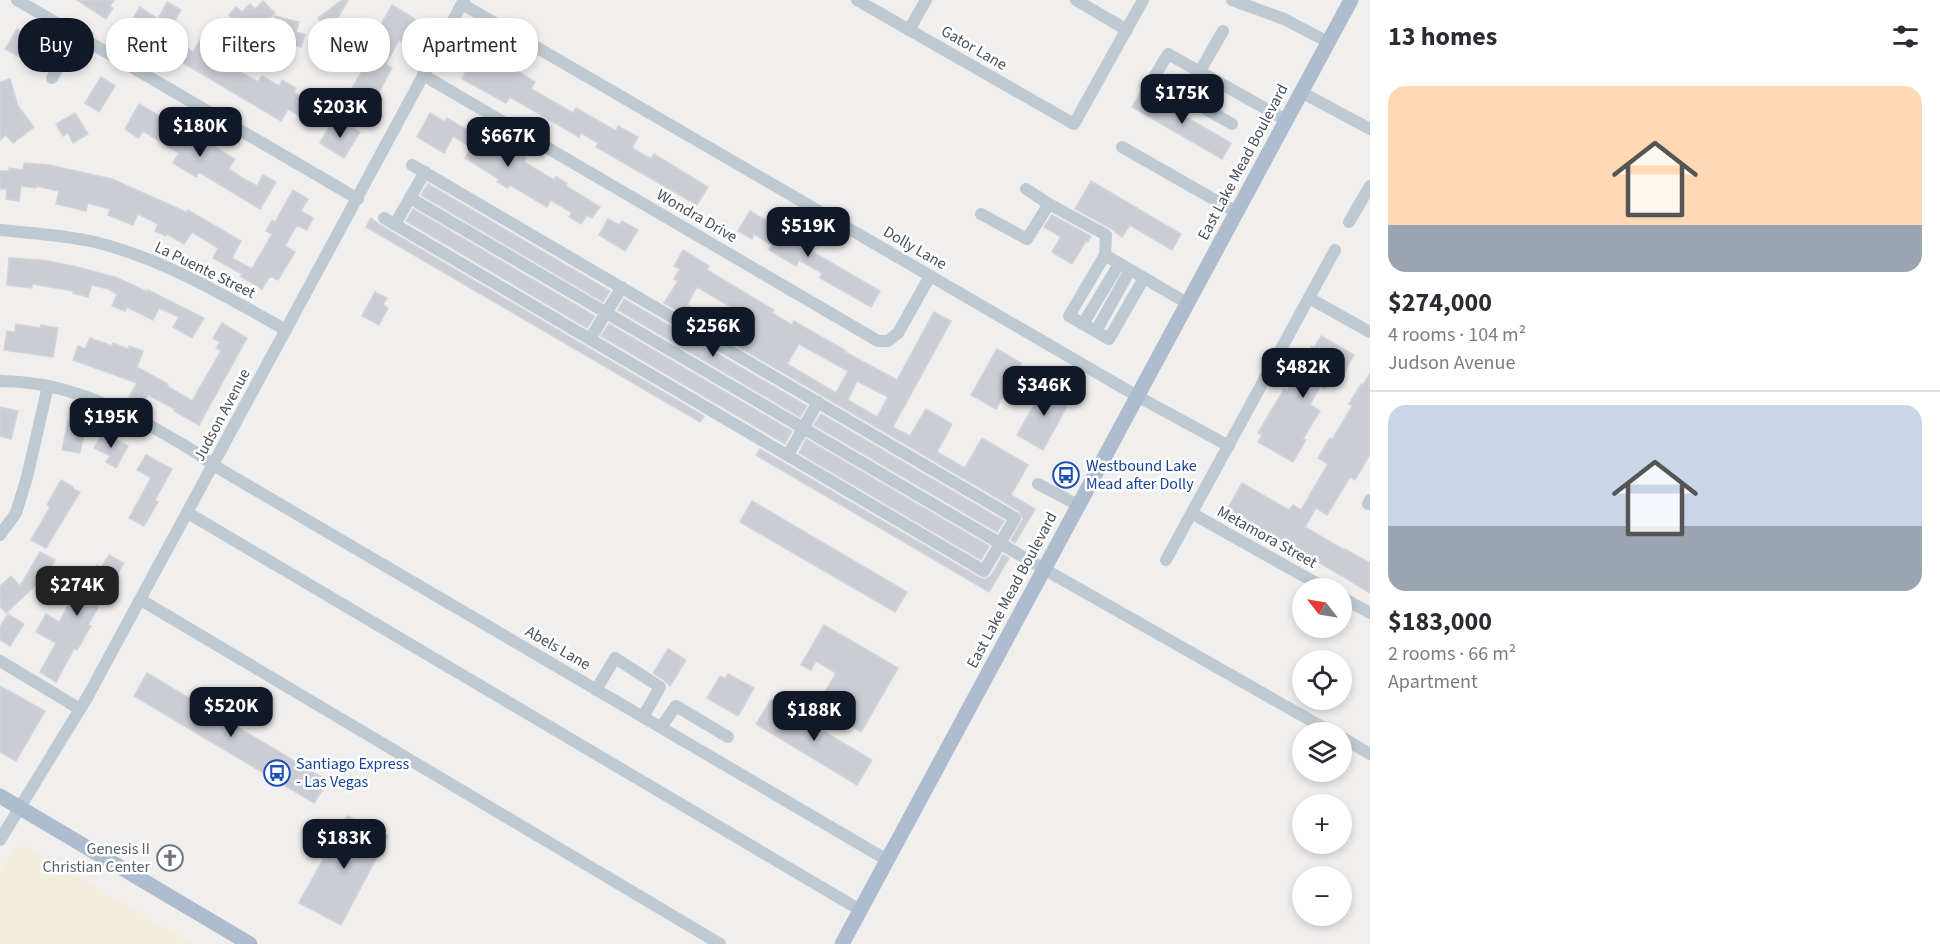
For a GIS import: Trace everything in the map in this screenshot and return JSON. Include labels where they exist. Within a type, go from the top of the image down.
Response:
[{"type":"main road","name":"East Lake Mead Boulevard","points":[[842,944],[1351,0]]},
{"type":"main road","points":[[0,796],[250,944]]},
{"type":"street","points":[[17,0],[48,18]]},
{"type":"street","name":"Gator Lane","points":[[857,0],[1074,124],[1127,30]]},
{"type":"street","points":[[909,30],[927,0]]},
{"type":"street","points":[[1076,0],[1127,30],[1143,0]]},
{"type":"street","points":[[1232,0],[1284,19],[1328,42]]},
{"type":"street","name":"Judson Avenue","points":[[0,840],[80,709],[141,600],[463,2]]},
{"type":"street","name":"Dolly Lane","points":[[463,2],[930,276],[1228,446]]},
{"type":"street","points":[[1200,71],[1223,30]]},
{"type":"street","points":[[94,44],[358,199]]},
{"type":"street","points":[[1232,124],[1154,79],[1168,54],[1286,120]]},
{"type":"street","points":[[52,78],[56,72]]},
{"type":"street","name":"Wondra Drive","points":[[423,75],[878,340],[888,341],[898,333],[930,276]]},
{"type":"street","points":[[1301,92],[1370,129]]},
{"type":"street","points":[[1122,147],[1236,213]]},
{"type":"street","points":[[412,165],[425,172],[622,287],[1015,518],[984,571],[389,221],[410,198],[425,172]]},
{"type":"street","points":[[1349,222],[1370,186]]},
{"type":"street","points":[[1026,189],[1106,235],[1105,255],[1069,316],[1109,339],[1144,278]]},
{"type":"street","points":[[410,198],[1044,569],[1313,722]]},
{"type":"street","points":[[981,213],[1028,239],[1049,204]]},
{"type":"street","name":"La Puente Street","points":[[0,230],[58,235],[97,243],[155,262],[199,281],[286,330]]},
{"type":"street","points":[[1166,560],[1335,250]]},
{"type":"street","points":[[1105,255],[1187,303]]},
{"type":"street","points":[[1083,324],[1119,264]]},
{"type":"street","points":[[1096,332],[1130,270]]},
{"type":"street","points":[[590,339],[622,287]]},
{"type":"street","points":[[1309,298],[1370,332]]},
{"type":"street","name":"Abels Lane","points":[[0,381],[48,386],[99,400],[196,451],[213,465],[887,860]]},
{"type":"street","points":[[0,535],[16,513],[27,477],[48,386]]},
{"type":"street","points":[[788,455],[818,402]]},
{"type":"street","points":[[1038,484],[1078,505]]},
{"type":"street","points":[[188,513],[860,910]]},
{"type":"street","name":"Metamora Street","points":[[1193,514],[1307,578]]},
{"type":"street","points":[[141,600],[720,944]]},
{"type":"street","points":[[1352,603],[1370,613]]},
{"type":"street","points":[[596,690],[615,658],[660,687],[643,717]]},
{"type":"street","points":[[0,661],[80,709]]},
{"type":"street","points":[[661,727],[676,706],[728,737]]},
{"type":"street","points":[[1352,743],[1370,754]]},
{"type":"sand","points":[[17,847],[28,847],[192,944],[0,944],[0,873]]},
{"type":"building","points":[[77,0],[114,0],[110,6],[113,8],[106,19]]},
{"type":"building","points":[[342,0],[348,0],[338,18],[318,18]]},
{"type":"building","points":[[263,1],[275,13],[270,18],[232,18],[229,15],[236,7],[242,12],[250,4],[255,9]]},
{"type":"building","points":[[167,2],[181,10],[176,18],[159,18]]},
{"type":"building","points":[[392,5],[413,18],[402,18],[402,42],[399,40],[390,57],[390,18],[385,18]]},
{"type":"building","points":[[140,7],[156,18],[133,18]]},
{"type":"building","points":[[17,29],[18,30],[18,56],[5,49]]},
{"type":"building","points":[[296,32],[305,34],[301,47],[296,46]]},
{"type":"building","points":[[200,40],[200,72],[240,72],[258,82],[262,76],[279,86],[282,80],[296,88],[294,92],[300,96],[297,102],[316,113],[310,122],[288,109],[281,121],[188,66],[188,48],[193,52]]},
{"type":"building","points":[[361,72],[390,72],[367,114],[344,102]]},
{"type":"building","points":[[466,72],[519,72],[535,82],[531,89],[573,113],[576,108],[616,131],[618,126],[638,137],[632,148],[651,159],[654,154],[708,187],[697,205],[596,147],[598,143],[581,133],[579,137],[510,97],[506,103],[462,79]]},
{"type":"building","points":[[101,77],[115,86],[99,112],[85,103]]},
{"type":"building","points":[[10,79],[18,106],[34,127],[13,143],[6,135],[0,140],[0,82]]},
{"type":"building","points":[[1141,91],[1231,143],[1222,159],[1132,107]]},
{"type":"building","points":[[139,104],[175,125],[170,133],[199,151],[205,141],[235,159],[229,169],[237,175],[257,186],[263,175],[276,182],[260,209],[199,172],[196,177],[173,163],[179,153],[143,131],[138,138],[125,129]]},
{"type":"building","points":[[75,113],[88,134],[73,143],[68,133],[63,136],[56,124]]},
{"type":"building","points":[[430,113],[445,122],[447,118],[472,133],[472,131],[510,155],[513,150],[526,158],[524,162],[554,180],[556,177],[567,183],[566,186],[600,207],[592,218],[587,215],[581,224],[569,217],[572,213],[551,200],[547,207],[510,185],[508,188],[497,182],[499,179],[465,158],[471,147],[453,136],[444,153],[417,137]]},
{"type":"building","points":[[332,122],[343,129],[346,124],[360,132],[344,158],[320,143]]},
{"type":"building","points":[[24,163],[49,165],[112,179],[186,212],[188,210],[241,241],[232,258],[252,269],[272,234],[266,231],[272,220],[275,222],[293,190],[308,199],[301,211],[313,218],[307,230],[297,225],[285,246],[295,252],[278,280],[270,276],[262,289],[240,276],[242,274],[213,258],[218,248],[192,232],[184,244],[167,234],[166,236],[155,231],[158,224],[138,214],[133,225],[108,215],[110,209],[88,203],[86,211],[56,204],[59,191],[36,186],[36,188],[21,186],[19,201],[6,199],[7,189],[0,189],[0,171],[9,171],[9,168],[23,170]]},
{"type":"building","points":[[1091,181],[1181,234],[1172,250],[1130,225],[1122,237],[1075,209]]},
{"type":"building","points":[[428,184],[610,291],[603,302],[421,195]]},
{"type":"building","points":[[413,209],[595,316],[587,328],[406,221]]},
{"type":"building","points":[[750,211],[792,239],[795,235],[809,243],[806,248],[880,291],[871,307],[820,278],[822,273],[799,260],[796,266],[769,250],[772,245],[754,234],[752,239],[738,231]]},
{"type":"building","points":[[1052,215],[1091,236],[1072,264],[1052,252],[1061,237],[1044,227]]},
{"type":"building","points":[[371,218],[704,416],[700,422],[366,227]]},
{"type":"building","points":[[608,219],[619,225],[622,221],[638,230],[625,251],[599,235]]},
{"type":"building","points":[[683,250],[709,266],[707,270],[774,310],[772,313],[792,325],[794,321],[897,380],[934,312],[951,321],[893,427],[910,436],[926,409],[952,424],[937,452],[965,468],[982,438],[1028,465],[1011,495],[1035,509],[1015,543],[1011,540],[1023,519],[1019,511],[664,303],[678,281],[674,279],[680,269],[674,266]],"holes":[[[697,287],[750,318],[739,336],[687,305]],[[799,344],[848,371],[836,393],[787,364]],[[857,381],[888,397],[877,417],[848,400]]]},
{"type":"building","points":[[9,258],[42,260],[115,277],[148,292],[148,290],[204,318],[192,338],[173,327],[179,317],[159,308],[153,320],[127,307],[125,311],[112,306],[117,294],[108,289],[92,285],[88,297],[73,293],[74,291],[32,284],[32,288],[7,285]]},
{"type":"building","points":[[375,292],[387,298],[383,305],[388,308],[379,325],[362,316]]},
{"type":"building","points":[[624,299],[807,406],[800,417],[618,310]]},
{"type":"building","points":[[222,323],[247,338],[199,425],[148,395],[143,404],[129,397],[137,383],[73,360],[78,346],[85,349],[90,338],[112,346],[113,343],[128,349],[129,346],[143,351],[137,367],[168,384],[167,386],[192,401],[221,351],[216,348],[220,342],[213,338]]},
{"type":"building","points":[[16,324],[58,328],[53,357],[4,350],[7,331],[15,332]]},
{"type":"building","points":[[609,324],[792,431],[785,444],[601,336]]},
{"type":"building","points":[[1321,336],[1354,355],[1341,378],[1334,374],[1325,389],[1320,387],[1310,405],[1320,411],[1303,439],[1306,440],[1293,462],[1258,442],[1262,435],[1258,433],[1284,389],[1287,391],[1312,346],[1314,348]]},
{"type":"building","points":[[997,349],[1021,363],[996,409],[971,395]]},
{"type":"building","points":[[1370,373],[1370,454],[1355,480],[1350,477],[1327,515],[1316,508],[1305,527],[1370,563],[1370,593],[1352,582],[1352,578],[1345,578],[1228,508],[1242,483],[1289,510],[1293,505],[1301,510],[1328,464],[1318,458],[1330,438],[1332,440],[1352,406],[1349,404],[1361,384],[1363,385]]},
{"type":"building","points":[[1046,384],[1071,399],[1043,450],[1017,435]]},
{"type":"building","points":[[0,407],[18,411],[11,439],[0,436]]},
{"type":"building","points":[[821,414],[1004,521],[997,532],[814,425]]},
{"type":"building","points":[[68,420],[86,424],[80,453],[62,450]]},
{"type":"building","points":[[103,432],[128,446],[116,468],[106,462],[110,456],[94,448]]},
{"type":"building","points":[[806,439],[989,546],[981,560],[799,453]]},
{"type":"building","points":[[760,449],[980,578],[985,579],[991,576],[1003,555],[1009,558],[989,592],[756,455]]},
{"type":"building","points":[[146,455],[172,469],[155,500],[158,502],[144,526],[129,518],[151,478],[137,470]]},
{"type":"building","points":[[61,480],[80,492],[46,548],[31,540],[50,507],[47,505]]},
{"type":"building","points":[[752,501],[907,592],[895,612],[740,522]]},
{"type":"building","points":[[40,552],[55,560],[40,586],[37,584],[6,613],[0,606],[0,586],[11,576],[20,586]]},
{"type":"building","points":[[109,555],[124,563],[88,625],[91,626],[77,650],[74,649],[56,682],[40,672],[56,643],[36,632],[46,614],[59,622],[83,580],[87,582],[97,565],[101,568]]},
{"type":"building","points":[[8,614],[24,624],[10,646],[0,640],[0,627]]},
{"type":"building","points":[[824,625],[898,668],[861,732],[817,706],[836,673],[816,661],[811,670],[801,665]]},
{"type":"building","points":[[668,649],[686,660],[670,686],[653,673]]},
{"type":"building","points":[[147,673],[328,781],[314,803],[134,696]]},
{"type":"building","points":[[728,674],[754,688],[738,716],[707,698],[720,676],[725,679]]},
{"type":"building","points":[[0,686],[45,711],[16,761],[0,752]]},
{"type":"building","points":[[771,700],[872,760],[857,785],[756,724]]},
{"type":"building","points":[[347,816],[388,836],[341,925],[299,903]]},
{"type":"place","name":"Westbound Lake Mead after Dolly","points":[[1066,475]]},
{"type":"place","name":"Santiago Express - Las Vegas","points":[[277,773]]},
{"type":"place","name":"Genesis II Christian Center","points":[[170,858]]}]
